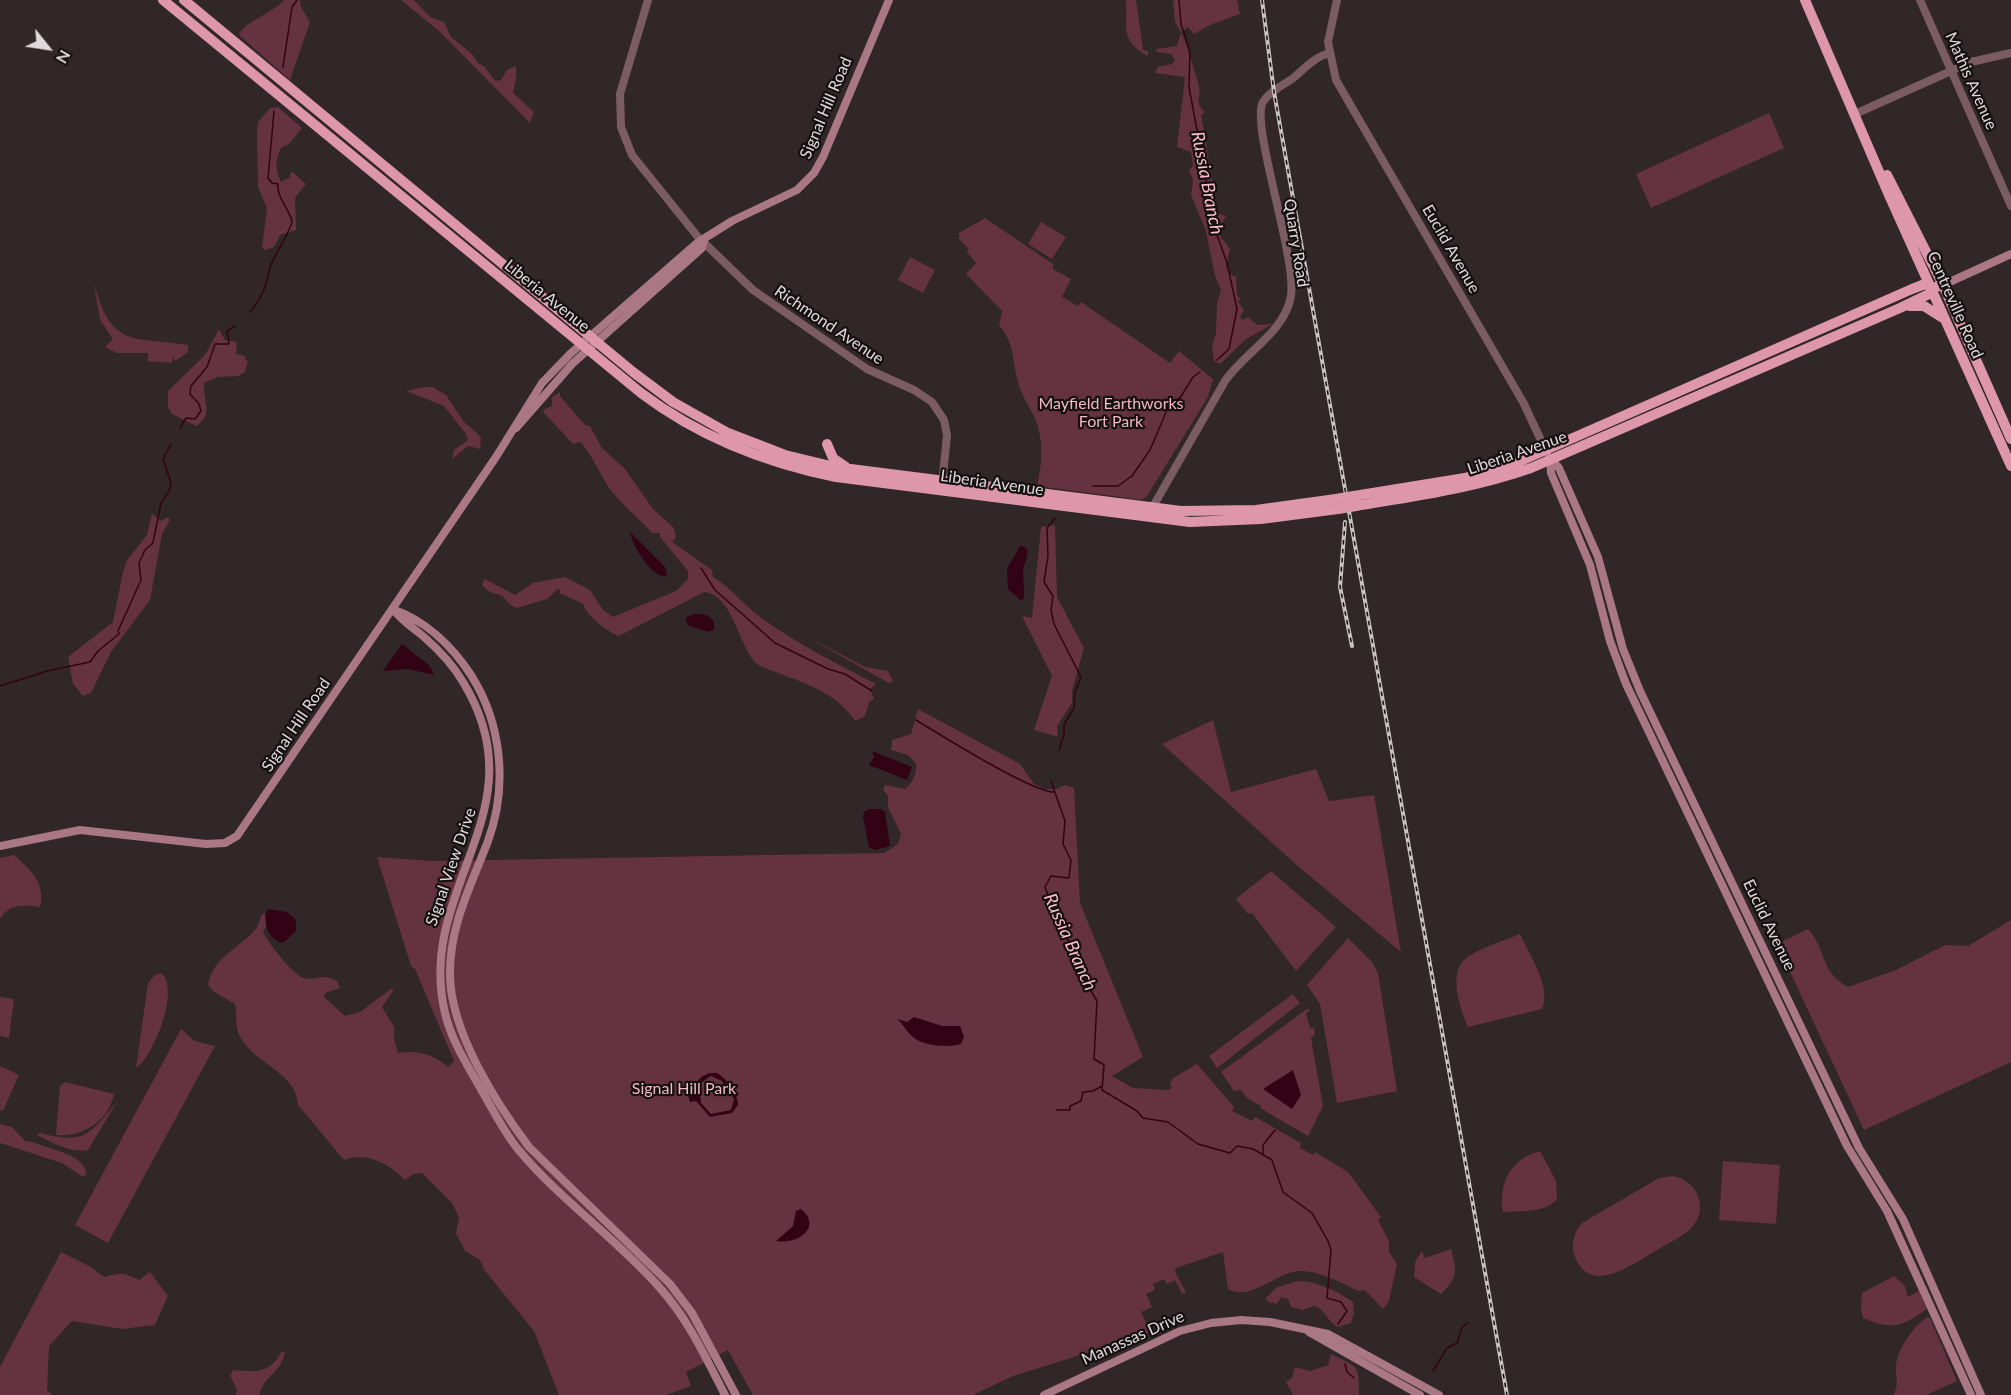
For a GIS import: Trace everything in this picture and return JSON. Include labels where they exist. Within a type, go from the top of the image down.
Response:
[{"type":"highway","name":"Liberia Avenue","points":[[163,0],[589,343],[662,394],[728,433],[785,455],[941,487]]},
{"type":"highway","name":"Liberia Avenue","points":[[184,0],[589,343],[659,407],[740,449],[820,474],[1150,514],[1234,521],[1492,481],[1912,289],[1925,284],[1937,286]]},
{"type":"highway","name":"Centreville Road","points":[[1805,0],[1889,195],[1919,260],[1937,286],[1946,321],[2011,466]]},
{"type":"highway","name":"Centreville Road","points":[[1873,154],[1896,191],[1937,286],[2011,439]]},
{"type":"highway","points":[[1912,289],[1920,277],[1919,260]]},
{"type":"highway","name":"Liberia Avenue","points":[[1548,455],[1900,308],[1929,294],[1937,286]]},
{"type":"highway","points":[[1900,308],[1922,305],[1936,311],[1946,321]]},
{"type":"highway","points":[[826,444],[836,460],[852,470]]},
{"type":"main road","name":"Signal Hill Road","points":[[0,846],[80,830],[206,844],[225,843],[243,830],[514,430],[527,418],[561,375],[589,343],[697,243],[704,241],[732,221],[797,190],[814,173],[823,158],[888,0]]},
{"type":"main road","name":"Signal Hill Road","points":[[589,343],[648,296],[702,248],[704,241]]},
{"type":"main road","name":"Liberia Avenue","points":[[1937,286],[2011,254]]},
{"type":"main road","points":[[648,296],[665,271]]},
{"type":"main road","name":"Euclid Avenue","points":[[1548,455],[1551,473],[1590,565],[1610,641],[1626,684],[1847,1146],[1887,1211],[1971,1395]]},
{"type":"main road","name":"Euclid Avenue","points":[[1548,455],[1559,468],[1598,556],[1623,650],[1640,691],[1859,1148],[1903,1219],[1982,1395]]},
{"type":"main road","name":"Signal View Drive","points":[[392,609],[402,621],[435,647],[459,675],[476,706],[488,750],[489,788],[484,821],[450,907],[441,949],[442,995],[454,1041],[516,1146],[661,1288],[687,1323],[725,1395]]},
{"type":"main road","name":"Signal View Drive","points":[[392,609],[406,614],[430,630],[460,660],[483,697],[493,724],[498,753],[499,792],[493,825],[461,906],[451,948],[452,994],[463,1036],[512,1123],[529,1147],[658,1271],[684,1301],[736,1395]]},
{"type":"main road","name":"Manassas Drive","points":[[1044,1395],[1168,1336],[1204,1324],[1257,1320],[1308,1332],[1328,1334],[1439,1395]]},
{"type":"main road","name":"Manassas Drive","points":[[1308,1332],[1420,1395]]},
{"type":"street","name":"Richmond Avenue","points":[[648,0],[622,83],[619,105],[621,127],[635,160],[739,278],[780,310],[867,369],[915,390],[932,402],[942,416],[947,435],[941,487]]},
{"type":"street","points":[[1329,53],[1329,32],[1337,0]]},
{"type":"street","name":"Mathis Avenue","points":[[1920,0],[2011,206]]},
{"type":"street","name":"Euclid Avenue","points":[[1329,53],[1336,80],[1345,97],[1523,402],[1548,455]]},
{"type":"street","name":"Quarry Road","points":[[1150,514],[1230,373],[1277,327],[1285,315],[1291,283],[1264,138],[1261,106],[1267,97],[1304,68],[1329,53]]},
{"type":"street","points":[[1855,114],[1984,57],[2011,53]]},
{"type":"green space","points":[[284,0],[300,0],[301,7],[310,22],[290,80],[239,35],[246,26]]},
{"type":"green space","points":[[401,0],[414,0],[430,17],[444,22],[451,37],[485,67],[495,81],[501,80],[507,70],[516,66],[513,93],[534,112],[530,123],[440,32]]},
{"type":"green space","points":[[1126,0],[1136,0],[1143,50],[1148,51],[1148,56],[1133,45],[1129,39],[1126,26]]},
{"type":"green space","points":[[1173,0],[1237,0],[1240,14],[1210,25],[1194,34],[1188,27],[1181,32],[1175,22]]},
{"type":"green space","points":[[1181,32],[1200,90],[1199,105],[1205,112],[1201,115],[1218,214],[1226,216],[1217,232],[1230,249],[1226,265],[1229,274],[1236,277],[1237,296],[1241,298],[1238,302],[1244,310],[1240,317],[1243,320],[1248,317],[1257,325],[1273,324],[1245,340],[1220,364],[1214,361],[1212,346],[1216,333],[1217,303],[1221,290],[1215,276],[1206,231],[1191,195],[1193,181],[1189,170],[1193,166],[1191,152],[1177,147],[1185,77],[1155,73],[1158,67],[1172,64],[1175,60],[1171,54],[1157,52],[1156,49],[1177,46]]},
{"type":"green space","points":[[278,107],[302,128],[289,144],[281,148],[276,165],[279,178],[281,182],[290,177],[291,171],[306,184],[295,198],[296,230],[280,235],[274,247],[266,250],[262,248],[267,208],[258,187],[258,122],[270,108]]},
{"type":"green space","points":[[1769,113],[1784,148],[1651,208],[1636,174]]},
{"type":"green space","name":"Mayfield Earthworks Fort Park","points":[[985,218],[1053,264],[1053,269],[1071,279],[1062,297],[1078,306],[1081,302],[1170,363],[1179,351],[1213,379],[1208,397],[1147,496],[1142,500],[1037,486],[1041,461],[1040,437],[1036,421],[1019,387],[1008,339],[999,325],[1002,311],[966,274],[976,263],[967,252],[968,248],[959,239],[959,233]]},
{"type":"green space","points":[[1041,222],[1066,237],[1052,259],[1028,244]]},
{"type":"green space","points":[[910,257],[935,270],[923,293],[898,280]]},
{"type":"green space","points":[[94,284],[108,320],[117,329],[127,336],[138,339],[188,345],[188,352],[175,361],[173,356],[172,363],[148,361],[148,353],[117,353],[105,347],[113,339],[100,320]]},
{"type":"green space","points":[[219,329],[225,340],[237,342],[236,354],[245,356],[245,360],[248,361],[245,372],[239,376],[218,377],[204,383],[205,417],[196,426],[172,414],[168,408],[168,391],[205,355]]},
{"type":"green space","points":[[433,387],[446,395],[464,422],[481,438],[480,449],[468,446],[452,459],[454,450],[468,440],[466,434],[444,406],[406,391]]},
{"type":"green space","points":[[560,392],[560,396],[585,425],[590,426],[602,448],[625,469],[653,509],[674,528],[676,537],[672,542],[712,570],[713,577],[763,619],[804,645],[876,684],[870,689],[874,699],[869,702],[865,716],[855,721],[841,705],[824,692],[757,664],[745,646],[729,611],[714,595],[704,592],[619,636],[598,623],[583,604],[560,593],[559,588],[547,599],[517,608],[500,595],[486,589],[482,584],[485,579],[515,595],[533,583],[565,577],[590,590],[603,610],[613,617],[676,591],[688,579],[688,571],[660,537],[660,533],[652,533],[623,504],[607,485],[583,445],[580,442],[573,444],[545,414],[543,410],[552,406],[552,397]]},
{"type":"green space","points":[[152,514],[161,521],[168,517],[170,520],[162,534],[150,600],[111,652],[91,693],[83,696],[73,684],[68,657],[113,622],[127,560],[147,535]]},
{"type":"green space","points":[[1055,525],[1057,597],[1084,648],[1072,691],[1072,703],[1057,726],[1058,737],[1034,730],[1052,676],[1022,616],[1032,618],[1041,527]]},
{"type":"green space","points":[[800,633],[865,667],[888,671],[893,681],[889,683]]},
{"type":"green space","name":"Signal Hill Park","points":[[918,709],[1020,764],[1034,784],[1045,789],[1057,789],[1065,785],[1074,788],[1080,903],[1143,1057],[1112,1076],[1133,1088],[1168,1090],[1172,1088],[1170,1083],[1173,1078],[1197,1064],[1234,1107],[1232,1111],[1252,1121],[1255,1117],[1301,1143],[1300,1148],[1313,1155],[1315,1152],[1348,1172],[1381,1217],[1378,1220],[1389,1241],[1389,1252],[1397,1264],[1389,1301],[1383,1309],[1365,1290],[1358,1291],[1307,1271],[1291,1273],[1255,1289],[1237,1292],[1228,1289],[1223,1252],[1176,1268],[1175,1272],[1186,1292],[1182,1294],[1175,1280],[1167,1284],[1164,1279],[1153,1284],[1155,1290],[1146,1294],[1152,1307],[1141,1312],[1150,1332],[1116,1347],[1116,1344],[1013,1376],[973,1395],[753,1395],[728,1350],[686,1372],[691,1386],[666,1395],[559,1395],[534,1331],[485,1271],[480,1260],[465,1251],[456,1233],[459,1217],[452,1203],[422,1173],[414,1174],[405,1180],[384,1164],[369,1158],[344,1160],[298,1105],[289,1083],[244,1043],[237,1029],[235,1004],[214,992],[208,985],[210,976],[220,961],[254,931],[262,914],[265,914],[267,925],[263,931],[265,936],[299,976],[309,979],[327,977],[337,981],[340,988],[325,993],[324,997],[345,1016],[360,1012],[392,988],[393,991],[382,1007],[394,1027],[394,1039],[398,1053],[424,1054],[448,1067],[454,1061],[415,969],[411,966],[377,857],[432,861],[884,853],[898,844],[901,834],[888,807],[888,796],[883,790],[885,785],[905,789],[908,787],[916,767],[916,763],[908,755],[891,750],[892,740],[911,734]]},
{"type":"green space","points":[[1213,720],[1231,792],[1316,769],[1329,801],[1374,795],[1401,952],[1299,867],[1162,744]]},
{"type":"green space","points":[[14,855],[26,866],[39,884],[40,907],[12,908],[0,919],[0,858]]},
{"type":"green space","points":[[1271,871],[1336,927],[1296,971],[1252,913],[1248,914],[1236,899]]},
{"type":"green space","points":[[2011,920],[2011,1062],[1864,1130],[1777,944],[1808,929],[1827,967],[1838,981],[1848,987],[1896,970],[1945,945],[1968,946]]},
{"type":"green space","points":[[1520,934],[1542,981],[1544,1000],[1542,1009],[1468,1027],[1457,993],[1459,967],[1469,956]]},
{"type":"green space","points":[[1348,938],[1372,962],[1378,973],[1397,1091],[1337,1103],[1320,1004],[1307,985]]},
{"type":"green space","points":[[161,973],[166,981],[168,993],[162,1023],[150,1051],[136,1068],[148,983],[155,975]]},
{"type":"green space","points":[[1293,994],[1300,1003],[1217,1068],[1209,1056]]},
{"type":"green space","points":[[0,997],[14,999],[9,1038],[0,1036]]},
{"type":"green space","points":[[1310,1009],[1306,1014],[1310,1028],[1314,1028],[1315,1035],[1311,1038],[1323,1106],[1308,1136],[1260,1108],[1261,1106],[1247,1098],[1241,1090],[1234,1091],[1221,1072]]},
{"type":"green space","points":[[181,1029],[195,1041],[215,1046],[108,1243],[75,1225]]},
{"type":"green space","points":[[0,1066],[19,1075],[3,1111],[0,1110]]},
{"type":"green space","points":[[65,1082],[114,1094],[106,1112],[93,1126],[76,1133],[56,1135],[60,1086]]},
{"type":"green space","points":[[117,1102],[88,1150],[69,1149],[37,1135],[40,1133],[68,1138],[85,1134],[100,1122]]},
{"type":"green space","points":[[0,1124],[12,1127],[25,1141],[66,1154],[81,1162],[86,1175],[83,1177],[62,1163],[0,1143]]},
{"type":"green space","points":[[1540,1151],[1556,1181],[1557,1199],[1540,1209],[1503,1212],[1503,1191],[1509,1174],[1521,1160]]},
{"type":"green space","points":[[1723,1161],[1780,1165],[1776,1224],[1719,1220]]},
{"type":"green space","points":[[1671,1176],[1687,1182],[1698,1195],[1700,1211],[1692,1227],[1675,1240],[1613,1273],[1602,1276],[1591,1275],[1582,1269],[1575,1257],[1573,1243],[1575,1234],[1582,1223],[1659,1178]]},
{"type":"green space","points":[[1451,1249],[1455,1274],[1451,1283],[1441,1294],[1414,1277],[1415,1262],[1422,1251],[1425,1258]]},
{"type":"green space","points":[[61,1252],[91,1267],[104,1277],[122,1274],[139,1280],[150,1272],[168,1296],[155,1325],[122,1329],[72,1321],[49,1346],[47,1390],[53,1395],[0,1395],[0,1367]]},
{"type":"green space","points":[[1894,1276],[1905,1286],[1908,1297],[1919,1291],[1927,1309],[1911,1320],[1897,1325],[1882,1324],[1863,1318],[1862,1293]]},
{"type":"green space","points":[[1298,1281],[1327,1287],[1353,1302],[1354,1313],[1351,1323],[1338,1327],[1318,1308],[1314,1306],[1303,1310],[1291,1307],[1288,1299],[1281,1297],[1277,1304],[1268,1302],[1266,1298],[1277,1287]]},
{"type":"green space","points":[[1927,1317],[1930,1318],[1957,1381],[1926,1395],[1893,1395],[1897,1381],[1896,1366],[1899,1353],[1911,1332]]},
{"type":"green space","points":[[282,1351],[285,1352],[280,1365],[265,1383],[259,1395],[236,1395],[237,1389],[230,1376],[233,1370],[262,1370],[273,1364]]},
{"type":"green space","points":[[1331,1354],[1356,1368],[1359,1395],[1293,1395],[1286,1382],[1292,1378],[1295,1367],[1310,1371],[1328,1365]]},
{"type":"shaded area","points":[[630,532],[665,567],[667,574],[665,577],[648,566],[634,544]]},
{"type":"shaded area","points":[[1020,546],[1027,548],[1027,558],[1023,573],[1024,599],[1020,600],[1008,589],[1007,569]]},
{"type":"shaded area","points":[[694,614],[702,614],[712,619],[714,630],[708,632],[687,625],[686,618]]},
{"type":"shaded area","points":[[402,644],[430,666],[434,675],[408,669],[383,671]]},
{"type":"shaded area","points":[[872,751],[912,767],[907,780],[869,765],[874,757]]},
{"type":"shaded area","points":[[869,809],[881,809],[885,812],[890,846],[875,850],[869,847],[863,817],[864,812]]},
{"type":"shaded area","points":[[268,909],[287,912],[296,920],[296,931],[283,943],[270,934],[265,919]]},
{"type":"shaded area","points":[[914,1017],[942,1026],[960,1026],[964,1037],[961,1044],[936,1045],[917,1040],[897,1019],[907,1022]]},
{"type":"shaded area","points":[[1293,1070],[1301,1095],[1292,1109],[1263,1089]]},
{"type":"shaded area","points":[[717,1073],[734,1091],[738,1105],[732,1113],[710,1117],[696,1101],[690,1102],[688,1095],[695,1094],[700,1078]],"holes":[[[711,1076],[722,1081],[734,1099],[731,1110],[711,1114],[701,1103],[699,1084]]]},
{"type":"shaded area","points":[[801,1209],[807,1215],[809,1228],[793,1240],[776,1241],[793,1226],[796,1211]]},
{"type":"waterway","points":[[283,67],[292,7],[297,0]]},
{"type":"waterway","name":"Russia Branch","points":[[1179,0],[1181,24],[1190,51],[1189,87],[1215,229],[1227,263],[1237,309],[1229,349],[1217,360]]},
{"type":"waterway","points":[[250,312],[262,293],[271,264],[292,224],[279,193],[278,184],[272,183],[268,178],[274,111]]},
{"type":"waterway","points":[[180,428],[186,418],[195,419],[201,411],[199,404],[190,394],[191,386],[207,367],[215,344],[229,344],[227,331],[235,326]]},
{"type":"waterway","name":"Russia Branch","points":[[1093,486],[1118,486],[1132,476],[1150,450],[1170,403],[1180,398],[1193,377],[1200,372]]},
{"type":"waterway","points":[[0,686],[47,671],[90,662],[98,651],[119,634],[118,631],[141,580],[139,563],[145,550],[153,543],[161,503],[169,491],[171,483],[163,459],[171,444]]},
{"type":"waterway","name":"Russia Branch","points":[[1055,518],[1047,528],[1048,556],[1044,582],[1053,596],[1051,610],[1054,624],[1081,677],[1075,692],[1074,708],[1064,724],[1064,735],[1059,750]]},
{"type":"waterway","points":[[701,568],[715,590],[775,643],[828,669],[845,674],[872,691]]},
{"type":"waterway","points":[[916,720],[1008,774],[1028,784],[1055,792]]},
{"type":"waterway","name":"Russia Branch","points":[[1051,781],[1065,821],[1063,844],[1071,860],[1069,878],[1051,876],[1045,887],[1059,927],[1081,960],[1085,981],[1097,1001],[1094,1059],[1104,1065],[1102,1090],[1137,1111],[1143,1118],[1168,1122],[1198,1144],[1230,1153],[1237,1146],[1253,1149],[1272,1160],[1283,1192],[1312,1213],[1328,1241],[1331,1250],[1327,1298],[1341,1302],[1347,1311],[1338,1324]]},
{"type":"waterway","points":[[1057,1110],[1070,1110],[1070,1106],[1081,1101],[1083,1092],[1093,1091],[1102,1086]]},
{"type":"waterway","points":[[1263,1154],[1263,1145],[1275,1130]]},
{"type":"waterway","points":[[1433,1371],[1447,1348],[1457,1343],[1462,1327],[1468,1323]]},
{"type":"waterway","name":"Russia Branch","points":[[1345,1364],[1347,1372],[1354,1378]]},
{"type":"railway","points":[[1262,0],[1274,92],[1507,1395]]},
{"type":"railway","points":[[1345,522],[1340,587],[1352,646]]}]
